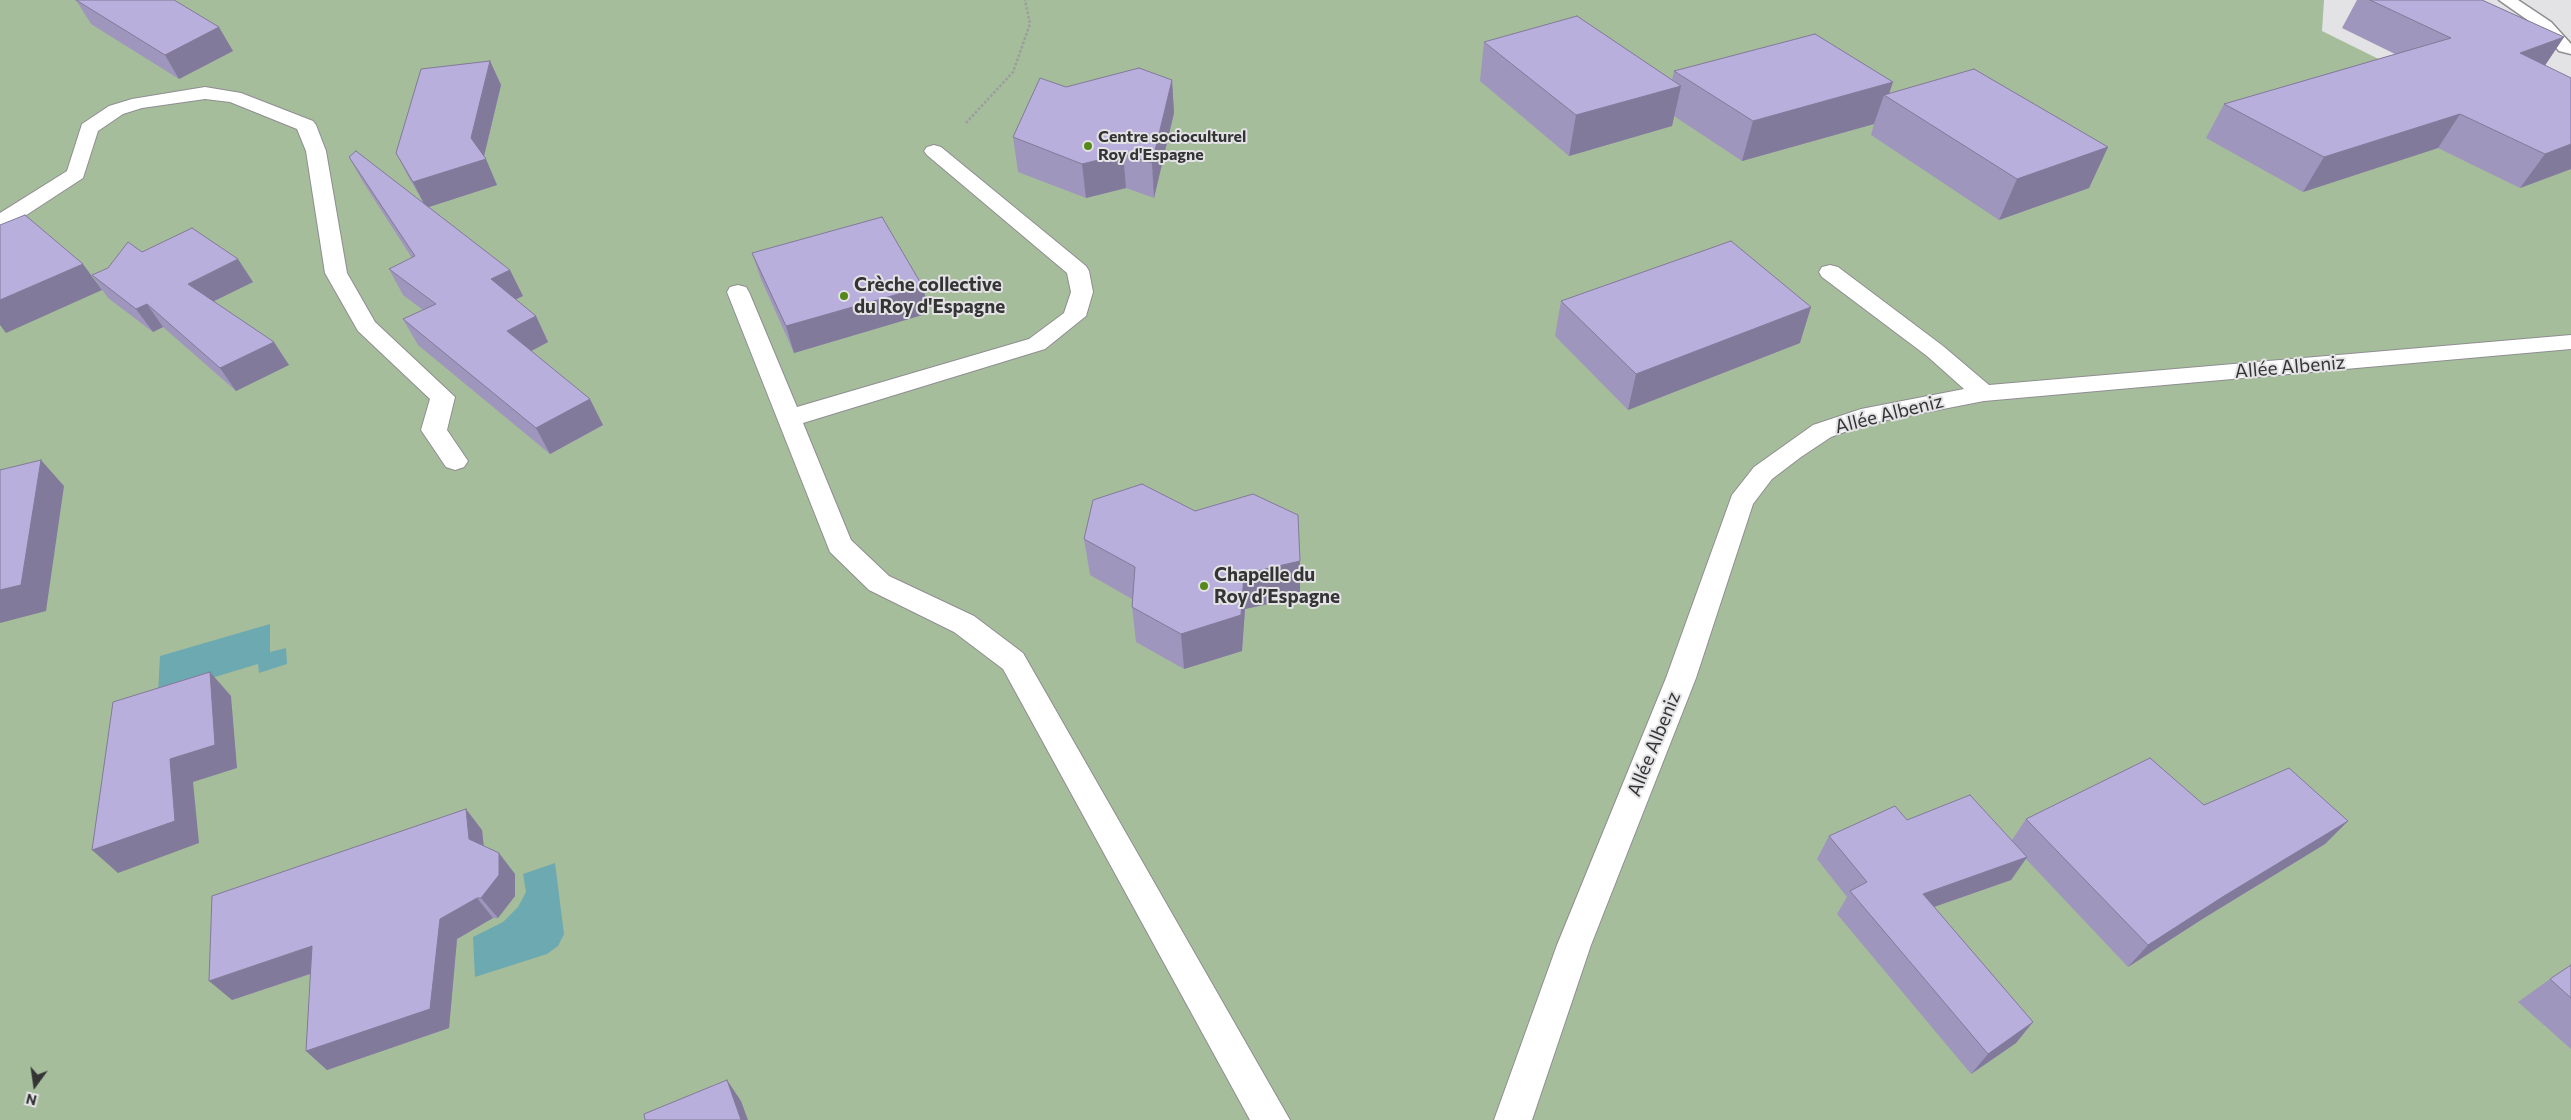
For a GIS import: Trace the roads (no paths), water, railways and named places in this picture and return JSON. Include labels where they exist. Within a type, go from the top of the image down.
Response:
[{"type":"street","points":[[0,222],[76,174],[89,128],[116,110],[139,103],[205,93],[234,97],[306,125],[316,151],[336,273],[366,326],[444,397],[434,430],[455,461]]},
{"type":"street","points":[[790,418],[1037,344],[1074,316],[1082,292],[1078,271],[934,151]]},
{"type":"street","points":[[1830,272],[1935,351],[1984,394]]},
{"type":"street","points":[[738,292],[840,545],[879,583],[964,624],[1013,661],[1271,1120]]},
{"type":"street","name":"Allée Albeniz","points":[[1513,1120],[1574,946],[1681,678],[1742,502],[1763,473],[1822,431],[1861,417],[1893,409],[1984,394],[2571,342]]},
{"type":"lane","points":[[2507,0],[2545,25],[2565,47],[2571,49]]},
{"type":"water","points":[[270,624],[270,652],[286,648],[287,664],[259,673],[258,664],[158,694],[160,656]]},
{"type":"water","points":[[555,863],[564,934],[558,946],[547,954],[475,977],[473,937],[503,922],[518,907],[526,892],[523,874]]},
{"type":"place","name":"Centre socioculturel Roy d'Espagne","points":[[1088,146]]},
{"type":"place","name":"Crèche collective du Roy d'Espagne","points":[[844,296]]},
{"type":"place","name":"Chapelle du Roy d’Espagne","points":[[1204,586]]}]
